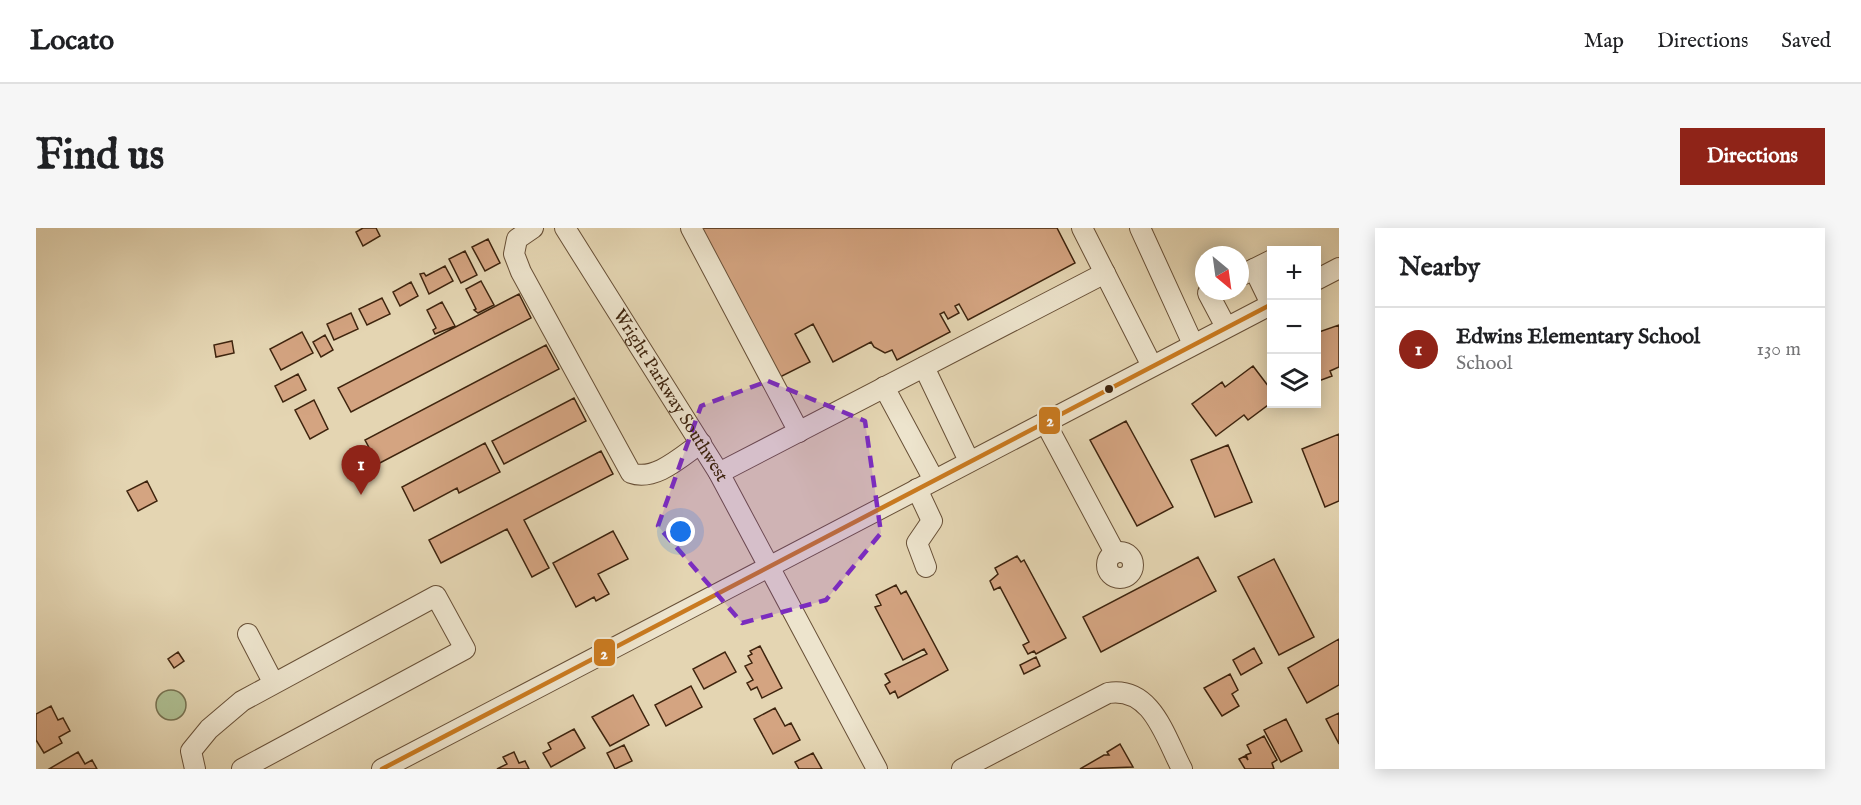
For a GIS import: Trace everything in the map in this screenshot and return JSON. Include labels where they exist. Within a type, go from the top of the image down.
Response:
[{"type":"street","points":[[533,228],[517,239],[514,254],[521,272],[631,473],[640,477],[656,472],[701,443]]},
{"type":"street","name":"Wright Parkway Southwest","points":[[565,228],[719,473],[878,769]]},
{"type":"street","points":[[691,228],[799,432]]},
{"type":"street","points":[[1082,228],[1152,366]]},
{"type":"street","points":[[1140,228],[1193,344]]},
{"type":"street","points":[[1255,268],[1269,300]]},
{"type":"street","points":[[1321,278],[1339,268]]},
{"type":"street","points":[[719,473],[1105,273]]},
{"type":"street","points":[[1212,300],[1226,327]]},
{"type":"street","points":[[382,769],[406,764],[770,565],[1267,306]]},
{"type":"street","points":[[924,367],[969,461]]},
{"type":"street","points":[[884,387],[925,484],[932,521],[917,543],[926,567]]},
{"type":"street","points":[[1045,422],[1115,553]]},
{"type":"street","points":[[195,769],[190,751],[209,729],[242,701],[273,682],[436,596],[465,649],[242,769]]},
{"type":"street","points":[[248,634],[273,682]]},
{"type":"street","points":[[962,769],[1108,693],[1119,691],[1139,697],[1149,707],[1182,769]]},
{"type":"highlighted area","points":[[768,381],[865,421],[881,533],[826,600],[742,623],[658,526],[701,406]]},
{"type":"green space","points":[[171,690],[182,694],[186,705],[182,716],[171,720],[160,716],[156,705],[160,694]]},
{"type":"building","points":[[363,228],[376,228],[380,236],[363,246],[356,232]]},
{"type":"building","points":[[701,228],[1057,228],[1075,263],[968,320],[959,304],[955,306],[959,313],[948,319],[944,312],[940,314],[950,332],[897,360],[892,350],[885,353],[874,347],[871,342],[833,362],[813,324],[795,334],[810,362],[780,377]]},
{"type":"building","points":[[488,239],[500,263],[485,271],[472,247]]},
{"type":"building","points":[[465,251],[477,275],[461,283],[449,259]]},
{"type":"building","points":[[445,266],[453,281],[429,294],[420,274],[424,273],[426,276]]},
{"type":"building","points":[[481,281],[494,305],[478,313],[474,310],[476,309],[466,289]]},
{"type":"building","points":[[411,282],[418,296],[400,306],[393,292]]},
{"type":"building","points":[[519,294],[531,318],[351,412],[338,388]]},
{"type":"building","points":[[382,298],[390,314],[367,325],[359,309]]},
{"type":"building","points":[[442,302],[455,326],[435,334],[433,330],[436,328],[427,310]]},
{"type":"building","points":[[351,313],[358,329],[334,340],[327,324]]},
{"type":"building","points":[[1339,325],[1339,367],[1330,371],[1332,376],[1321,380],[1321,354],[1321,331]]},
{"type":"building","points":[[302,332],[313,353],[281,370],[270,349]]},
{"type":"building","points":[[325,335],[333,350],[321,357],[313,342]]},
{"type":"building","points":[[232,341],[234,353],[216,357],[214,345]]},
{"type":"building","points":[[546,345],[559,369],[378,464],[365,440]]},
{"type":"building","points":[[1253,366],[1267,384],[1267,406],[1248,420],[1244,415],[1216,436],[1192,404],[1222,382],[1225,387]]},
{"type":"building","points":[[298,374],[306,390],[283,402],[275,386]]},
{"type":"building","points":[[574,398],[586,421],[504,464],[492,441]]},
{"type":"building","points":[[314,400],[328,429],[310,439],[295,410]]},
{"type":"building","points":[[1126,421],[1173,507],[1137,526],[1090,440]]},
{"type":"building","points":[[1339,434],[1339,501],[1325,507],[1302,449]]},
{"type":"building","points":[[485,443],[500,472],[459,493],[457,488],[414,511],[402,487]]},
{"type":"building","points":[[1228,445],[1252,502],[1215,517],[1191,460]]},
{"type":"building","points":[[601,451],[613,474],[524,520],[549,568],[532,577],[507,529],[441,563],[429,540]]},
{"type":"building","points":[[147,481],[157,501],[138,511],[127,491]]},
{"type":"building","points":[[613,531],[628,559],[598,574],[609,594],[596,601],[594,597],[576,607],[553,563]]},
{"type":"building","points":[[1017,556],[1021,562],[1024,560],[1066,638],[1036,654],[1034,651],[1028,654],[1023,645],[1029,642],[1000,587],[994,590],[990,581],[998,574],[995,568]]},
{"type":"building","points":[[1198,557],[1216,591],[1101,652],[1083,617]]},
{"type":"building","points":[[1274,559],[1314,637],[1279,655],[1238,577]]},
{"type":"building","points":[[896,585],[901,594],[906,591],[948,670],[898,698],[895,691],[890,694],[885,685],[890,682],[885,674],[927,654],[924,649],[903,660],[875,607],[881,605],[876,595]]},
{"type":"building","points":[[1339,639],[1339,685],[1307,703],[1288,668]]},
{"type":"building","points":[[760,646],[782,688],[762,698],[757,687],[751,690],[747,683],[753,680],[745,666],[752,663],[748,656],[752,654],[750,651]]},
{"type":"building","points":[[1254,648],[1262,663],[1241,675],[1233,660]]},
{"type":"building","points":[[178,652],[184,661],[174,668],[168,659]]},
{"type":"building","points":[[725,652],[736,672],[704,689],[693,669]]},
{"type":"building","points":[[1036,657],[1040,666],[1024,674],[1020,665]]},
{"type":"building","points":[[1230,674],[1238,690],[1232,694],[1239,706],[1222,716],[1204,688]]},
{"type":"building","points":[[691,686],[702,707],[666,726],[655,705]]},
{"type":"building","points":[[633,695],[649,725],[610,746],[592,717]]},
{"type":"building","points":[[51,706],[58,720],[63,718],[70,731],[59,737],[62,743],[44,753],[36,740],[36,714]]},
{"type":"building","points":[[775,708],[785,726],[791,723],[800,740],[773,754],[754,719]]},
{"type":"building","points":[[1339,713],[1339,744],[1326,719]]},
{"type":"building","points":[[1286,719],[1302,751],[1281,762],[1264,730]]},
{"type":"building","points":[[574,729],[585,748],[551,767],[543,753],[551,749],[548,743]]},
{"type":"building","points":[[1264,736],[1277,760],[1272,763],[1274,769],[1245,769],[1239,759],[1245,756],[1248,760],[1246,755],[1251,753],[1247,745]]},
{"type":"building","points":[[1120,744],[1133,767],[1080,769],[1104,755],[1109,755],[1107,752]]},
{"type":"building","points":[[624,745],[632,761],[615,769],[607,753]]},
{"type":"building","points":[[78,752],[85,764],[92,760],[97,769],[49,769]]},
{"type":"building","points":[[514,752],[519,763],[525,761],[529,769],[497,769],[507,764],[503,757]]},
{"type":"building","points":[[813,753],[822,769],[799,769],[795,762]]},
{"type":"transit line","name":"2","points":[[382,769],[1267,307]]},
{"type":"place","name":"Edwins Elementary School","points":[[361,495]]}]
